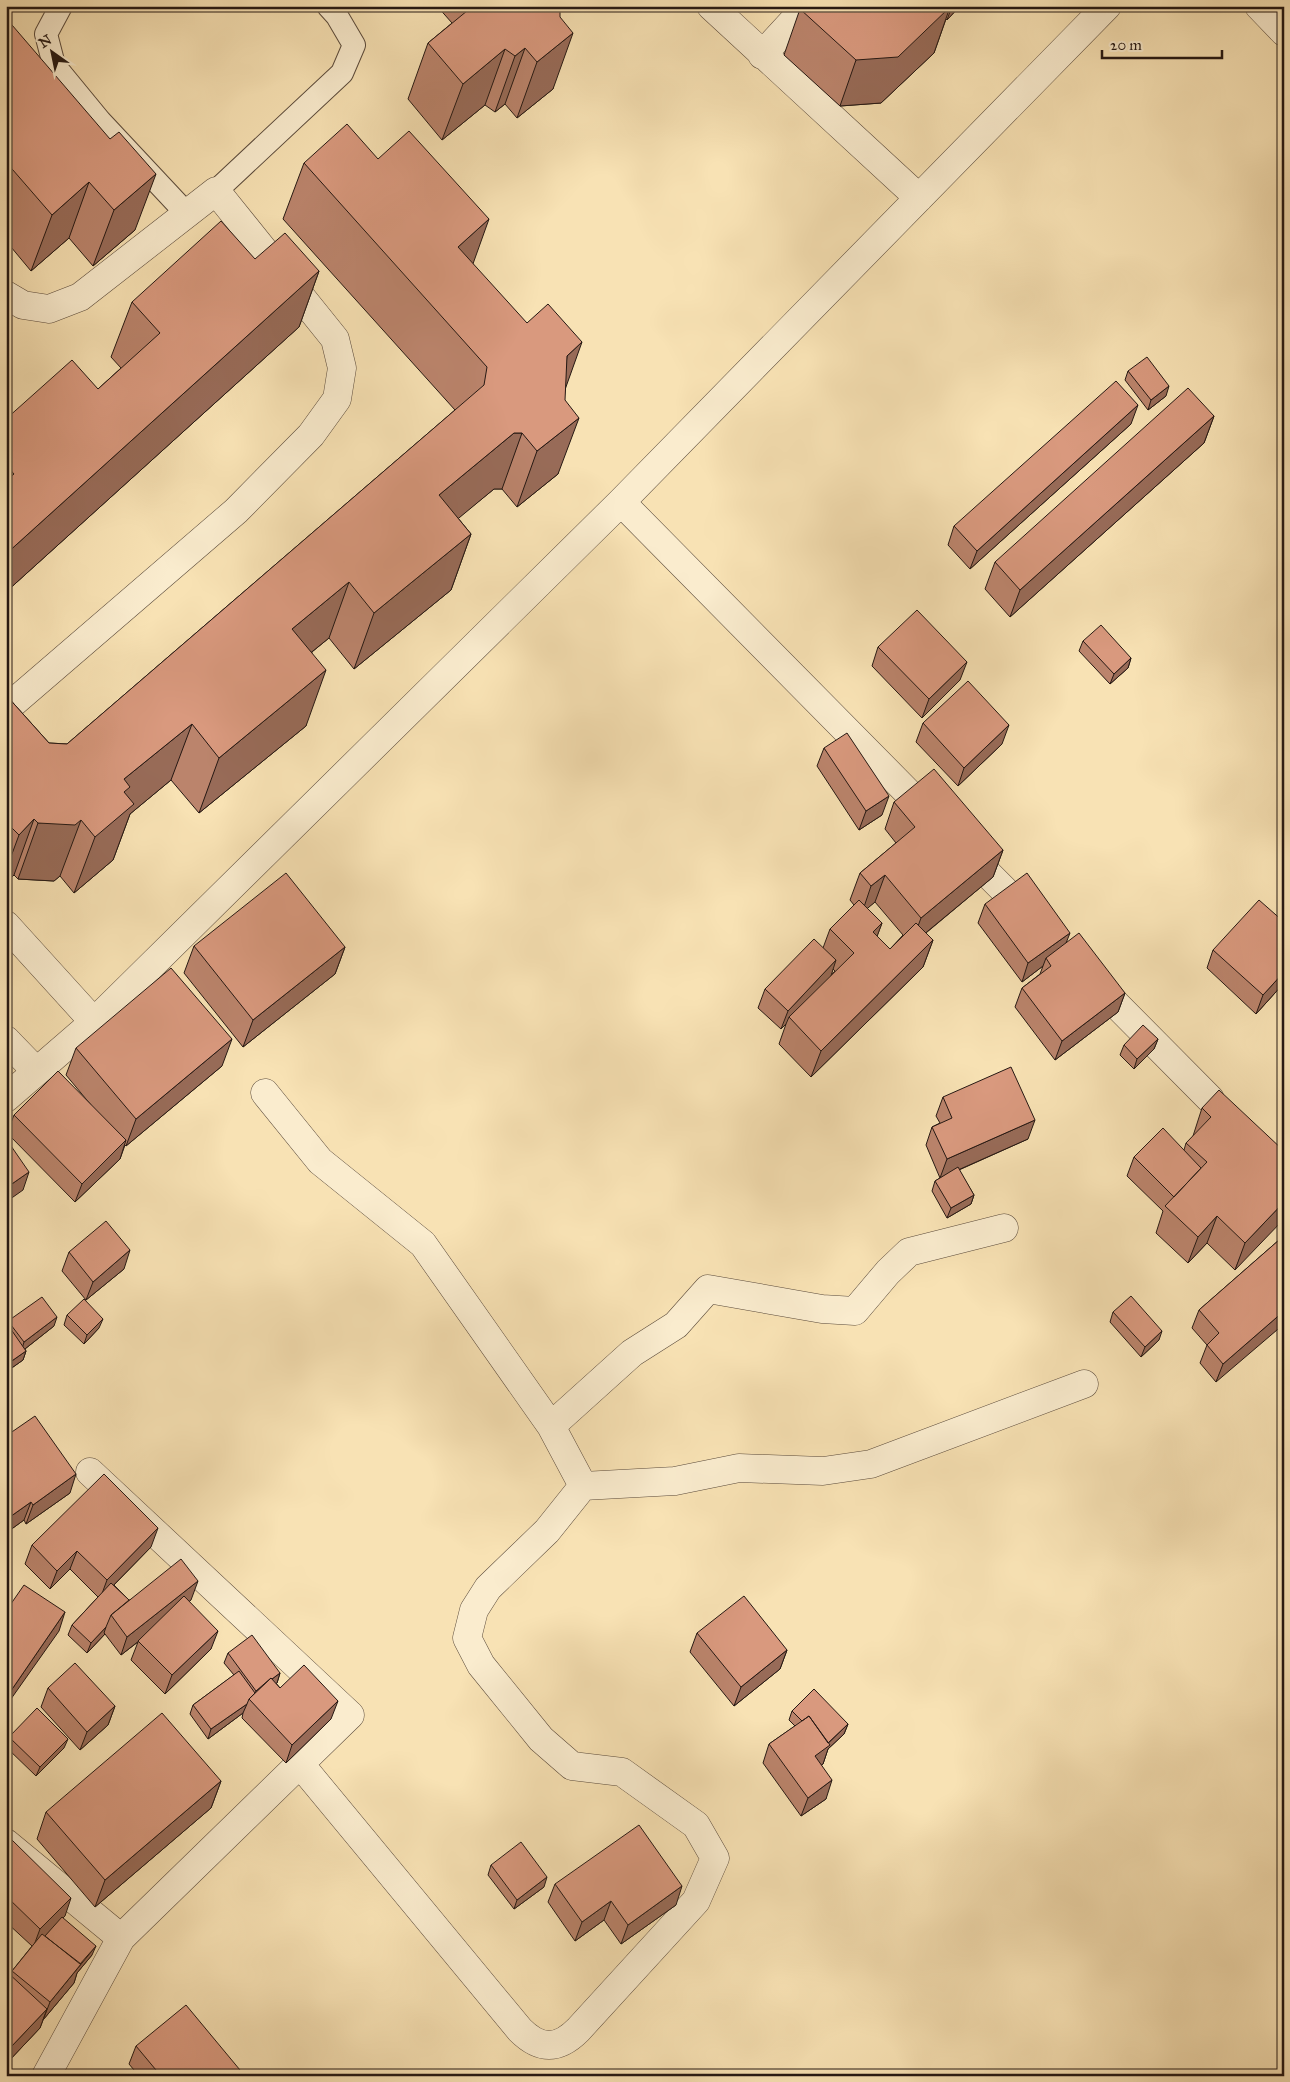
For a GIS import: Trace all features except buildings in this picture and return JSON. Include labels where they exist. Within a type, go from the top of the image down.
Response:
[{"type":"street","points":[[711,6],[919,198]]},
{"type":"street","points":[[762,54],[807,6]]},
{"type":"street","points":[[6,1098],[94,1022],[621,502],[1106,6]]},
{"type":"street","points":[[1259,6],[1284,32]]},
{"type":"street","points":[[6,295],[23,305],[49,309],[80,298],[216,190],[335,339],[342,368],[337,399],[311,435],[236,511],[6,709]]},
{"type":"street","points":[[621,502],[1048,935]]},
{"type":"street","points":[[6,925],[94,1022]]},
{"type":"street","points":[[1076,964],[1210,1099]]},
{"type":"street","points":[[6,1040],[36,1072]]},
{"type":"street","points":[[265,1093],[320,1161],[423,1244],[551,1426],[583,1486]]},
{"type":"street","points":[[551,1426],[632,1352],[676,1325],[708,1289],[822,1309],[855,1311],[888,1272],[909,1252],[1004,1228]]},
{"type":"street","points":[[300,1764],[529,2040],[542,2045],[556,2045],[568,2040],[696,1901],[715,1858],[696,1825],[622,1772],[572,1766],[541,1740],[481,1665],[467,1638],[474,1610],[488,1588],[546,1531],[583,1486],[674,1481],[739,1468],[823,1471],[871,1464],[1084,1384]]},
{"type":"street","points":[[46,2076],[121,1938],[350,1715],[90,1472]]},
{"type":"street","points":[[6,1843],[121,1938]]},
{"type":"lane","points":[[61,6],[46,34],[54,65],[100,121],[187,214]]},
{"type":"lane","points":[[216,190],[342,73],[354,45],[337,16],[328,6]]}]
